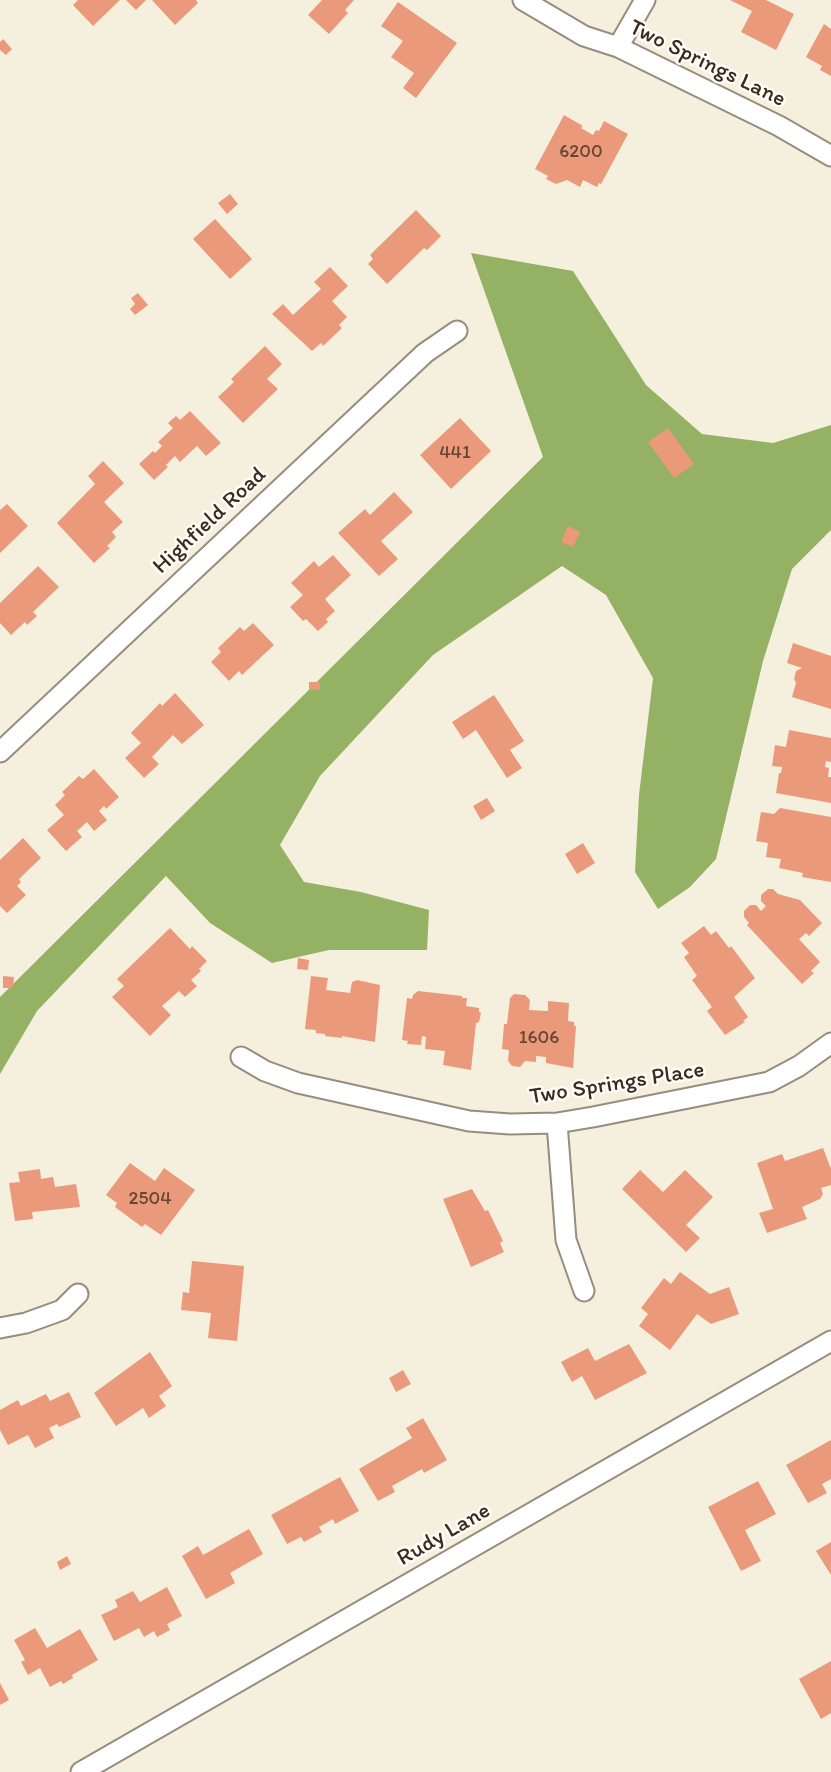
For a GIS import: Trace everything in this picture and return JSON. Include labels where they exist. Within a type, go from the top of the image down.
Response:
[{"type":"street","name":"Two Springs Lane","points":[[523,0],[584,36],[618,47],[779,126],[831,156]]},
{"type":"street","points":[[618,47],[645,0]]},
{"type":"street","name":"Highfield Road","points":[[0,752],[425,352],[457,331]]},
{"type":"street","name":"Two Springs Place","points":[[241,1057],[265,1071],[298,1083],[469,1121],[557,1123],[768,1082],[799,1066],[831,1043]]},
{"type":"street","points":[[557,1123],[566,1240],[584,1292]]},
{"type":"street","points":[[0,1328],[26,1323],[62,1310],[78,1294]]},
{"type":"street","name":"Rudy Lane","points":[[81,1772],[831,1341]]},
{"type":"green space","points":[[471,253],[573,271],[646,385],[702,434],[773,443],[831,425],[831,530],[792,569],[763,661],[716,859],[690,887],[658,909],[635,872],[639,795],[653,678],[606,595],[562,566],[433,655],[320,776],[280,845],[304,882],[361,892],[429,910],[427,950],[329,950],[272,963],[210,923],[166,876],[37,1011],[0,1074],[0,997],[543,457]]},
{"type":"building","points":[[78,0],[120,0],[93,26],[73,5]]},
{"type":"building","points":[[126,0],[146,0],[136,10]]},
{"type":"building","points":[[152,0],[196,0],[198,3],[175,25]]},
{"type":"building","points":[[322,0],[354,0],[345,10],[348,13],[329,34],[308,15]]},
{"type":"building","points":[[730,0],[766,0],[794,14],[776,50],[741,32],[752,11]]},
{"type":"building","points":[[398,2],[457,43],[416,98],[403,88],[414,73],[391,57],[403,41],[381,26]]},
{"type":"building","points":[[824,24],[831,29],[831,76],[820,70],[822,66],[806,57]]},
{"type":"building","points":[[3,39],[12,49],[6,55],[0,50],[0,42]]},
{"type":"building","points":[[564,115],[593,135],[596,130],[599,131],[604,121],[628,134],[597,187],[583,180],[580,187],[567,180],[556,184],[535,169]]},
{"type":"building","points":[[230,194],[238,204],[227,214],[218,203]]},
{"type":"building","points":[[416,210],[441,236],[427,250],[424,248],[387,284],[368,264],[373,259],[370,255]]},
{"type":"building","points":[[215,219],[252,259],[230,279],[193,239]]},
{"type":"building","points":[[330,267],[348,286],[332,301],[347,317],[339,325],[342,328],[323,346],[321,343],[312,351],[272,314],[283,304],[293,315],[321,289],[314,282]]},
{"type":"building","points":[[138,293],[148,305],[135,315],[130,309],[135,304],[131,298]]},
{"type":"building","points":[[265,346],[282,364],[267,379],[278,389],[243,423],[218,397],[234,382],[231,379]]},
{"type":"building","points":[[190,411],[221,443],[206,456],[197,446],[180,462],[175,456],[154,480],[139,464],[162,446],[158,442],[173,428],[168,423],[176,416],[180,420]]},
{"type":"building","points":[[460,418],[491,451],[451,489],[420,455]]},
{"type":"building","points":[[668,428],[694,464],[674,478],[648,442]]},
{"type":"building","points":[[103,461],[124,483],[104,502],[123,522],[112,532],[116,537],[107,546],[110,548],[94,563],[57,523],[95,484],[88,476]]},
{"type":"building","points":[[394,492],[413,512],[381,541],[398,559],[379,576],[338,533],[365,509],[370,515]]},
{"type":"building","points":[[7,504],[28,526],[0,553],[0,510]]},
{"type":"building","points":[[568,526],[580,532],[573,547],[561,542]]},
{"type":"building","points":[[333,555],[351,575],[325,599],[335,611],[318,631],[306,619],[303,621],[290,607],[303,595],[291,583],[314,561],[319,567]]},
{"type":"building","points":[[38,566],[59,587],[33,612],[37,616],[27,625],[25,622],[11,635],[0,623],[0,603]]},
{"type":"building","points":[[253,623],[274,645],[242,675],[239,671],[229,681],[211,662],[221,652],[218,648],[240,627],[244,631]]},
{"type":"building","points":[[793,643],[831,656],[831,709],[792,697],[796,671],[802,668],[787,663]]},
{"type":"building","points":[[309,682],[320,682],[320,690],[309,690]]},
{"type":"building","points":[[175,693],[204,725],[182,744],[173,735],[152,757],[159,764],[144,778],[125,758],[141,743],[131,733],[160,703],[162,706]]},
{"type":"building","points":[[494,695],[524,741],[510,750],[522,768],[507,778],[476,730],[463,739],[452,722]]},
{"type":"building","points":[[789,730],[831,738],[831,762],[826,761],[825,767],[829,768],[828,777],[831,777],[831,803],[776,793],[782,767],[772,766],[775,745],[786,747]]},
{"type":"building","points":[[94,769],[119,797],[106,809],[104,806],[99,811],[107,820],[94,831],[87,822],[77,831],[82,837],[66,851],[47,830],[64,815],[55,805],[65,795],[62,792],[79,776],[83,779]]},
{"type":"building","points":[[487,798],[495,811],[481,820],[473,806]]},
{"type":"building","points":[[780,808],[831,817],[831,882],[802,877],[803,873],[779,868],[781,859],[766,857],[768,843],[756,841],[761,812],[774,814]]},
{"type":"building","points":[[23,838],[41,858],[19,879],[21,882],[17,886],[26,895],[7,913],[0,906],[0,860]]},
{"type":"building","points":[[583,843],[595,863],[577,874],[565,854]]},
{"type":"building","points":[[768,889],[800,900],[822,923],[809,936],[806,933],[799,939],[820,962],[811,971],[814,973],[802,984],[747,925],[749,923],[744,917],[744,911],[750,905],[756,905],[761,911],[766,906],[761,901],[761,895]]},
{"type":"building","points":[[704,926],[711,935],[716,931],[729,948],[731,946],[755,978],[734,997],[748,1017],[725,1035],[707,1011],[712,1007],[692,980],[697,976],[684,957],[689,953],[681,943]]},
{"type":"building","points":[[170,928],[190,949],[192,946],[207,961],[191,980],[197,986],[185,997],[179,991],[162,1006],[171,1015],[150,1036],[112,997],[124,986],[117,979]]},
{"type":"building","points":[[298,958],[309,960],[308,970],[297,969]]},
{"type":"building","points":[[3,976],[14,977],[13,988],[3,988]]},
{"type":"building","points":[[311,976],[328,978],[326,990],[350,993],[352,982],[357,980],[380,985],[375,1042],[325,1036],[316,1033],[316,1030],[305,1029]]},
{"type":"building","points":[[418,991],[462,996],[467,998],[466,1006],[479,1008],[481,1013],[479,1022],[476,1023],[471,1070],[443,1065],[445,1051],[425,1049],[426,1037],[422,1036],[421,1045],[407,1044],[408,1041],[402,1040],[407,998],[412,999]]},
{"type":"building","points":[[514,994],[525,995],[530,1000],[529,1010],[548,1011],[548,1001],[569,1003],[568,1021],[574,1022],[576,1026],[573,1068],[546,1063],[546,1057],[536,1056],[536,1062],[525,1061],[520,1067],[512,1066],[508,1061],[509,1050],[502,1049],[504,1024],[507,1024],[510,998]]},
{"type":"building","points":[[823,1148],[831,1169],[831,1185],[821,1188],[823,1194],[820,1199],[802,1207],[807,1219],[767,1233],[759,1213],[773,1209],[757,1163],[782,1154],[785,1161]]},
{"type":"building","points":[[130,1163],[155,1181],[164,1168],[195,1190],[161,1235],[145,1224],[142,1227],[115,1207],[117,1203],[106,1195]]},
{"type":"building","points":[[40,1169],[41,1179],[53,1177],[55,1187],[76,1184],[80,1207],[32,1212],[33,1219],[15,1221],[9,1183],[20,1182],[18,1172]]},
{"type":"building","points":[[640,1170],[663,1192],[685,1170],[713,1197],[686,1225],[700,1238],[686,1252],[622,1189]]},
{"type":"building","points":[[472,1189],[485,1211],[488,1210],[503,1241],[500,1243],[504,1252],[471,1267],[443,1199]]},
{"type":"building","points":[[192,1261],[244,1266],[237,1341],[208,1338],[211,1313],[181,1310],[183,1292],[189,1293]]},
{"type":"building","points":[[680,1272],[710,1294],[729,1287],[739,1314],[711,1324],[697,1314],[670,1350],[639,1326],[648,1314],[641,1308],[664,1278],[671,1284]]},
{"type":"building","points":[[629,1344],[647,1373],[595,1400],[582,1376],[572,1382],[561,1362],[588,1348],[595,1361]]},
{"type":"building","points":[[150,1352],[172,1386],[159,1396],[166,1406],[149,1418],[143,1408],[116,1426],[94,1393]]},
{"type":"building","points":[[403,1370],[411,1384],[396,1392],[389,1378]]},
{"type":"building","points":[[69,1392],[81,1417],[59,1427],[57,1424],[49,1428],[54,1438],[35,1448],[28,1435],[8,1445],[0,1430],[0,1410],[18,1400],[21,1406],[46,1394],[50,1401]]},
{"type":"building","points":[[423,1418],[447,1460],[424,1473],[422,1469],[392,1486],[395,1492],[378,1501],[359,1469],[412,1438],[406,1428]]},
{"type":"building","points":[[831,1440],[831,1479],[822,1484],[827,1493],[808,1503],[786,1465]]},
{"type":"building","points":[[340,1477],[359,1511],[335,1524],[333,1519],[319,1527],[322,1532],[304,1542],[301,1537],[287,1544],[271,1515]]},
{"type":"building","points":[[758,1481],[776,1514],[745,1530],[761,1561],[741,1571],[708,1507]]},
{"type":"building","points":[[249,1529],[263,1554],[230,1573],[235,1583],[206,1599],[182,1556],[198,1546],[203,1555]]},
{"type":"building","points":[[831,1542],[831,1575],[816,1551]]},
{"type":"building","points":[[67,1556],[71,1564],[60,1570],[57,1562]]},
{"type":"building","points":[[167,1587],[182,1616],[167,1624],[170,1630],[157,1637],[154,1631],[144,1637],[139,1628],[114,1641],[101,1615],[118,1607],[115,1600],[133,1591],[140,1602]]},
{"type":"building","points":[[35,1628],[47,1648],[80,1629],[98,1660],[72,1675],[73,1678],[63,1684],[61,1681],[50,1687],[40,1668],[28,1675],[21,1662],[25,1660],[14,1640]]},
{"type":"building","points":[[831,1661],[831,1713],[821,1719],[799,1679]]},
{"type":"building","points":[[0,1683],[9,1700],[0,1705]]}]
